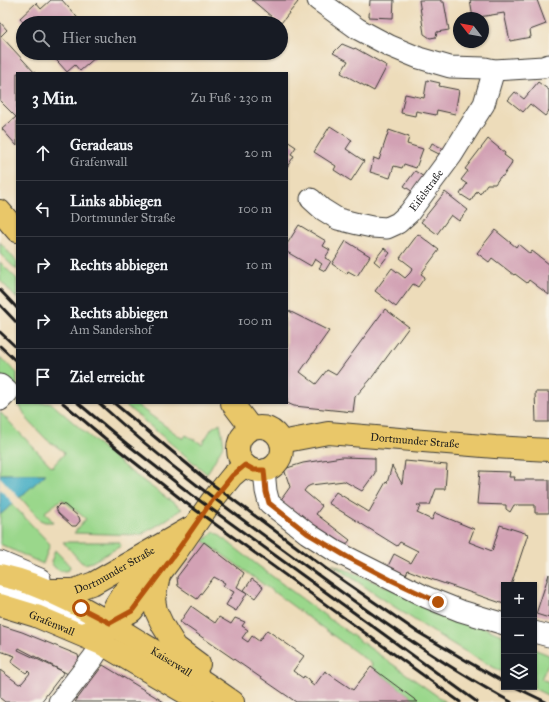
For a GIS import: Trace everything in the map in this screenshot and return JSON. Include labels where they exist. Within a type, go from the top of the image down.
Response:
[{"type":"main road","points":[[0,211],[16,230]]},
{"type":"main road","points":[[233,404],[251,428]]},
{"type":"main road","points":[[260,427],[269,429],[276,434],[281,442],[282,450],[280,456],[276,463],[271,467],[255,468],[239,456],[238,445],[242,435],[251,428],[260,427]]},
{"type":"main road","name":"Dortmunder Straße","points":[[281,442],[328,433],[495,448],[549,450]]},
{"type":"main road","name":"Dortmunder Straße","points":[[96,634],[132,611],[232,476],[255,468]]},
{"type":"main road","name":"Dortmunder Straße","points":[[47,590],[74,590],[94,583],[183,532],[197,522]]},
{"type":"main road","name":"Dortmunder Straße","points":[[96,634],[127,588],[197,522]]},
{"type":"main road","points":[[159,574],[155,594],[156,611],[170,637],[176,647],[183,653],[214,674],[234,702]]},
{"type":"main road","points":[[0,576],[14,578],[47,590],[96,634]]},
{"type":"main road","name":"Grafenwall","points":[[0,606],[96,634]]},
{"type":"main road","name":"Kaiserwall","points":[[96,634],[201,702]]},
{"type":"main road","name":"Kaiserwall","points":[[96,634],[213,687],[234,702]]},
{"type":"street","points":[[318,0],[358,29],[390,46],[419,58],[450,67],[486,68],[494,70],[543,67],[549,65]]},
{"type":"street","name":"Eifelstraße","points":[[311,199],[322,209],[338,219],[372,228],[387,228],[398,223],[409,213],[452,155],[474,121],[484,104],[494,70]]},
{"type":"street","points":[[0,385],[8,392],[0,400]]},
{"type":"street","points":[[255,468],[266,492],[269,503],[312,537],[335,551],[426,597],[461,611],[501,623]]},
{"type":"street","points":[[0,562],[40,578],[47,590]]},
{"type":"street","points":[[0,595],[15,598],[96,634],[86,667],[59,702]]},
{"type":"street","points":[[537,633],[549,636]]},
{"type":"green space","points":[[0,242],[16,261],[16,269],[0,254]]},
{"type":"green space","points":[[0,262],[16,278],[16,298],[0,280]]},
{"type":"green space","points":[[0,357],[16,372],[16,401],[0,377]]},
{"type":"green space","points":[[19,404],[52,404],[127,469],[182,509],[140,535],[74,533],[86,519],[62,499],[45,512],[53,522],[45,522],[40,520],[20,497],[45,474],[0,474],[0,412],[52,467],[64,454],[63,451],[46,439],[28,420]]},
{"type":"green space","points":[[124,404],[135,404],[183,439],[186,435],[202,444],[212,428],[220,423],[224,444],[207,474]]},
{"type":"green space","points":[[12,504],[50,544],[43,564],[0,544],[0,515]]},
{"type":"green space","points":[[214,531],[358,640],[446,702],[418,702],[371,667],[372,664],[204,541]]},
{"type":"green space","points":[[63,542],[119,542],[121,546],[92,562],[85,564],[81,562]]},
{"type":"green space","points":[[55,550],[70,566],[69,570],[61,571],[52,564],[51,562]]},
{"type":"green space","points":[[332,564],[501,635],[501,671],[438,635]]},
{"type":"green space","points":[[537,650],[549,655],[549,662],[541,679],[549,682],[549,696],[537,690]]},
{"type":"water","points":[[0,474],[46,474],[0,515]]},
{"type":"pier","points":[[0,477],[20,499],[14,504],[0,489]]},
{"type":"building","points":[[51,0],[62,0],[76,16],[22,16],[36,3],[41,9]]},
{"type":"building","points":[[252,0],[296,0],[298,2],[287,16],[271,16]]},
{"type":"building","points":[[370,0],[394,0],[393,18],[369,17]]},
{"type":"building","points":[[419,0],[441,0],[441,2],[444,2],[449,30],[437,32],[436,37],[430,38],[424,34]]},
{"type":"building","points":[[470,0],[537,0],[546,24],[530,30],[531,37],[510,41],[504,13],[489,15],[489,12],[472,12]]},
{"type":"building","points":[[0,22],[7,30],[1,36],[16,52],[16,60],[23,60],[34,72],[16,72],[16,117],[0,101]]},
{"type":"building","points":[[342,44],[354,49],[355,48],[387,66],[374,91],[341,73],[348,61],[333,53]]},
{"type":"building","points":[[56,60],[92,60],[80,71],[75,65],[67,72]]},
{"type":"building","points":[[427,80],[440,83],[439,86],[459,90],[455,114],[437,110],[436,115],[416,111],[415,116],[401,113],[405,94],[424,98]]},
{"type":"building","points":[[538,82],[549,90],[549,111],[545,116],[530,104],[523,112],[508,100],[515,92],[524,99]]},
{"type":"building","points":[[16,117],[16,145],[2,129]]},
{"type":"building","points":[[330,126],[352,140],[346,149],[364,161],[351,181],[334,170],[336,166],[314,152]]},
{"type":"building","points":[[389,130],[409,137],[407,144],[423,149],[416,168],[404,164],[402,168],[394,166],[390,178],[370,172],[374,158],[379,160]]},
{"type":"building","points":[[488,139],[505,153],[504,155],[512,161],[511,165],[495,184],[487,184],[480,194],[477,191],[471,201],[460,194],[467,184],[461,180],[468,171],[465,169]]},
{"type":"building","points":[[288,142],[296,147],[291,154],[294,156],[288,165]]},
{"type":"building","points":[[432,143],[444,149],[441,155],[429,149]]},
{"type":"building","points":[[415,171],[424,177],[413,192],[404,186]]},
{"type":"building","points":[[445,192],[468,210],[459,221],[451,215],[437,234],[421,222]]},
{"type":"building","points":[[299,225],[326,241],[323,246],[330,250],[325,258],[331,261],[325,271],[319,268],[322,264],[315,259],[311,266],[288,253],[288,242]]},
{"type":"building","points":[[495,230],[516,247],[518,244],[530,254],[532,251],[549,264],[549,295],[529,280],[527,283],[515,274],[514,275],[492,258],[489,262],[477,253]]},
{"type":"building","points":[[418,234],[439,250],[421,274],[425,277],[418,287],[413,284],[396,307],[375,291],[392,268],[405,278],[410,273],[413,268],[400,258]]},
{"type":"building","points":[[346,241],[370,256],[357,276],[348,271],[347,274],[332,264]]},
{"type":"building","points":[[384,248],[390,253],[380,266],[374,261]]},
{"type":"building","points":[[385,309],[409,327],[370,380],[355,397],[353,412],[294,406],[288,403],[288,310],[329,331],[300,372],[316,384],[327,370],[336,375]]},
{"type":"building","points":[[535,392],[549,392],[549,422],[536,422]]},
{"type":"building","points":[[342,457],[375,458],[375,473],[362,491],[344,481],[311,485],[304,491],[322,506],[316,514],[350,540],[342,550],[280,501],[290,487],[284,469],[303,463]]},
{"type":"building","points":[[405,461],[447,465],[445,489],[436,489],[430,505],[417,505],[421,507],[417,513],[432,520],[435,513],[474,529],[469,542],[492,551],[500,525],[528,534],[512,582],[501,582],[501,603],[408,570],[406,575],[388,566],[394,554],[411,563],[418,551],[400,542],[397,546],[328,503],[336,492],[369,512],[386,482],[387,483],[392,466],[402,484]]},
{"type":"building","points":[[480,471],[510,472],[509,477],[515,477],[514,480],[549,480],[549,513],[535,513],[535,505],[514,505],[510,512],[506,509],[506,505],[477,504]]},
{"type":"building","points":[[60,504],[65,505],[79,517],[80,521],[76,526],[72,526],[58,513],[56,508]]},
{"type":"building","points":[[204,542],[244,573],[237,587],[247,593],[236,611],[226,605],[234,592],[223,586],[225,583],[214,577],[197,599],[178,586],[177,577]]},
{"type":"building","points":[[549,574],[549,618],[537,614]]},
{"type":"building","points":[[252,579],[263,587],[255,598],[244,590]]},
{"type":"building","points":[[191,606],[215,623],[219,617],[231,624],[235,618],[245,622],[242,626],[248,630],[242,638],[248,642],[252,636],[259,641],[267,630],[304,656],[293,671],[303,678],[304,676],[312,682],[310,683],[314,686],[325,671],[353,690],[371,667],[418,702],[296,702],[180,622]]},
{"type":"building","points":[[0,625],[22,632],[78,655],[79,660],[68,674],[19,648],[18,650],[64,672],[41,702],[5,702],[0,698],[0,670],[19,684],[22,683],[30,673],[28,671],[26,673],[11,662],[15,656],[0,651]]},
{"type":"building","points":[[103,665],[164,702],[75,702]]},
{"type":"railway","points":[[0,290],[16,307]]},
{"type":"railway","points":[[0,305],[16,322]]},
{"type":"railway","points":[[0,332],[16,347]]},
{"type":"railway","points":[[0,346],[16,361]]},
{"type":"railway","points":[[64,404],[120,451],[186,503],[460,702]]},
{"type":"railway","points":[[79,404],[192,495],[477,702]]},
{"type":"railway","points":[[100,404],[147,445],[197,485],[376,617],[429,653],[483,687],[511,702]]},
{"type":"railway","points":[[115,404],[204,478],[325,568],[416,631],[501,680]]},
{"type":"railway","points":[[521,690],[546,702]]},
{"type":"route","points":[[81,608],[110,623],[132,611],[177,551],[211,502],[232,476],[245,465],[254,470],[264,470],[266,492],[269,503],[307,533],[335,551],[438,602]]}]
